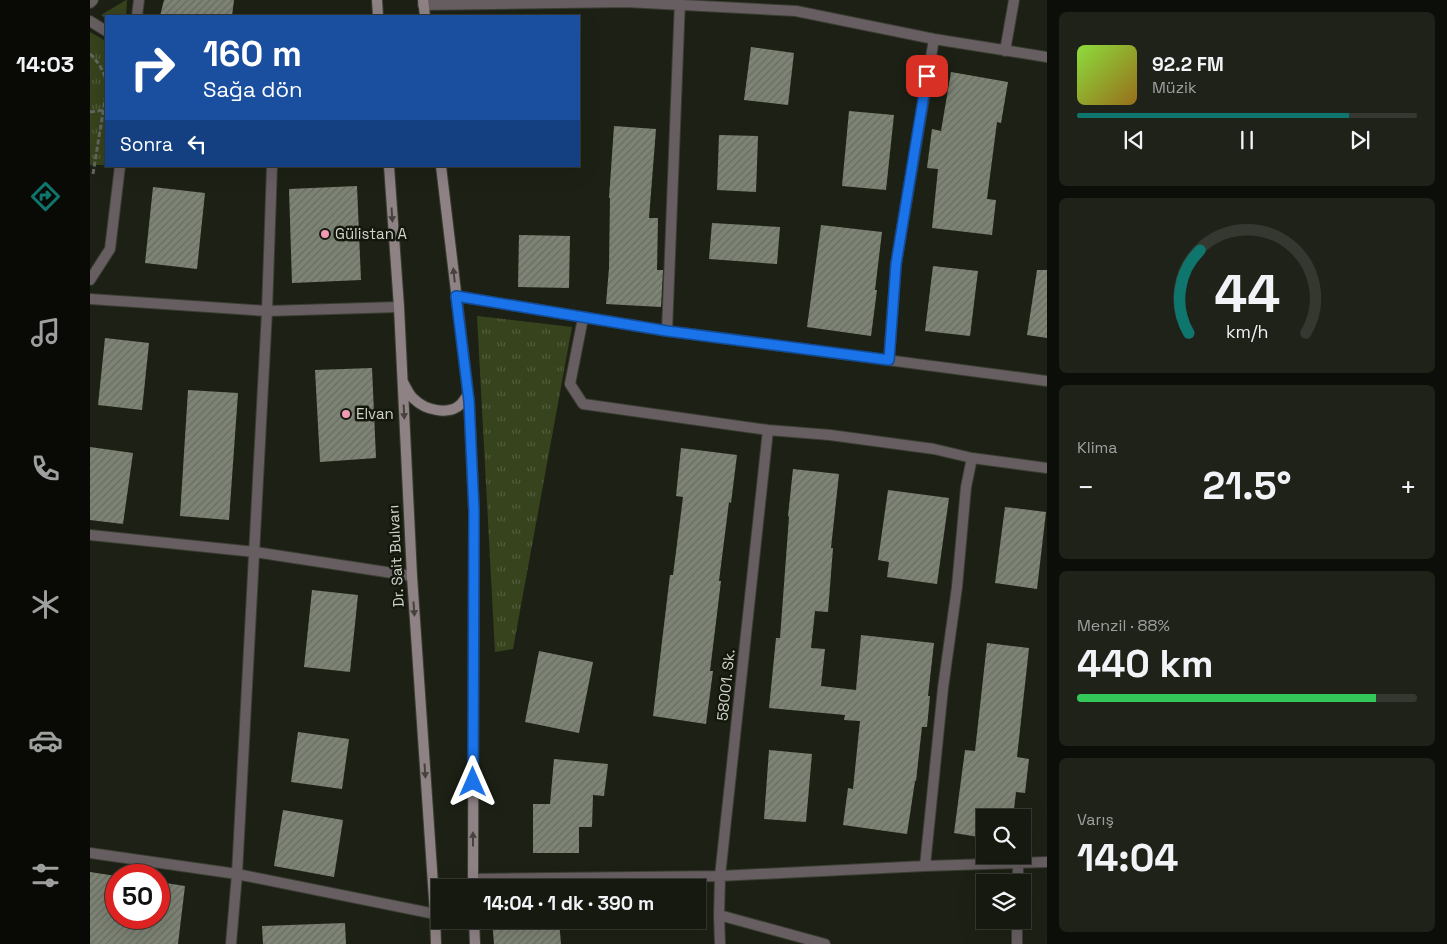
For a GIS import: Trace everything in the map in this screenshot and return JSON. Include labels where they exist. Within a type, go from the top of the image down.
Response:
[{"type":"main road","points":[[377,0],[378,15]]},
{"type":"main road","name":"Dr. Sait Bulvarı","points":[[389,167],[399,307],[412,576],[433,879]]},
{"type":"main road","points":[[441,167],[468,394],[474,511],[473,879]]},
{"type":"main road","points":[[402,381],[414,399],[430,409],[452,409],[460,405],[468,394]]},
{"type":"main road","name":"Dr. Sait Bulvarı","points":[[436,929],[436,944]]},
{"type":"main road","points":[[474,929],[475,944]]},
{"type":"street","points":[[90,3],[93,0]]},
{"type":"street","points":[[138,15],[139,0]]},
{"type":"street","points":[[796,11],[798,0]]},
{"type":"street","points":[[1005,50],[1014,0]]},
{"type":"street","points":[[667,331],[680,2]]},
{"type":"street","points":[[423,3],[680,2],[796,11],[934,39],[1047,57]]},
{"type":"street","points":[[90,21],[105,30]]},
{"type":"street","points":[[889,360],[896,264],[934,39]]},
{"type":"street","points":[[90,280],[110,249],[120,167]]},
{"type":"street","points":[[231,944],[237,874],[267,311],[272,167]]},
{"type":"street","points":[[456,296],[667,331],[1047,381]]},
{"type":"street","points":[[90,299],[267,311],[399,307]]},
{"type":"street","points":[[583,318],[570,384],[583,404],[768,430],[830,435],[934,449],[972,458],[1047,468]]},
{"type":"street","name":"58001. Sk.","points":[[720,944],[720,876],[768,430]]},
{"type":"street","points":[[926,866],[966,486],[972,458]]},
{"type":"street","points":[[90,535],[254,552],[412,576]]},
{"type":"street","points":[[90,853],[237,874],[431,913]]},
{"type":"street","points":[[1031,863],[1047,862]]},
{"type":"street","points":[[614,879],[1018,864],[1018,874]]},
{"type":"street","points":[[719,915],[795,940],[824,944]]},
{"type":"street","points":[[1017,944],[1018,929]]},
{"type":"path","points":[[90,54],[95,58],[105,76]]},
{"type":"path","points":[[93,174],[105,102]]},
{"type":"path","points":[[90,112],[104,110]]},
{"type":"green space","points":[[127,0],[126,15],[105,15],[105,18],[101,15]]},
{"type":"green space","points":[[90,32],[105,42],[105,165],[90,165]]},
{"type":"green space","points":[[477,316],[572,327],[513,649],[495,652]]},
{"type":"building","points":[[164,0],[234,0],[232,15],[160,15]]},
{"type":"building","points":[[751,47],[794,53],[788,105],[744,100]]},
{"type":"building","points":[[951,72],[1008,82],[1001,123],[997,122],[987,199],[996,200],[992,235],[932,228],[938,169],[927,168],[932,129],[941,131]]},
{"type":"building","points":[[849,111],[894,115],[886,190],[842,186]]},
{"type":"building","points":[[614,126],[656,129],[649,218],[658,218],[657,270],[663,270],[661,307],[606,304],[609,268],[609,198]]},
{"type":"building","points":[[719,135],[758,136],[756,192],[717,190]]},
{"type":"building","name":"Gülistan A","points":[[357,186],[361,280],[292,283],[289,189]]},
{"type":"building","points":[[153,187],[205,193],[197,269],[145,263]]},
{"type":"building","points":[[712,223],[780,227],[777,264],[709,259]]},
{"type":"building","points":[[821,225],[882,232],[871,336],[807,327]]},
{"type":"building","points":[[519,235],[570,236],[569,288],[518,287]]},
{"type":"building","points":[[933,266],[978,271],[970,336],[925,331]]},
{"type":"building","points":[[1037,270],[1047,270],[1047,338],[1027,335]]},
{"type":"building","points":[[105,338],[149,343],[142,410],[98,405]]},
{"type":"building","name":"Elvan","points":[[372,368],[376,458],[320,462],[315,370]]},
{"type":"building","points":[[188,390],[238,393],[229,520],[180,516]]},
{"type":"building","points":[[90,447],[133,453],[123,524],[90,520]]},
{"type":"building","points":[[681,448],[737,455],[719,581],[721,581],[710,671],[713,671],[706,724],[653,716],[670,575],[673,575],[683,497],[676,496]]},
{"type":"building","points":[[793,469],[839,474],[831,548],[833,548],[828,612],[815,611],[811,648],[825,649],[821,686],[856,690],[861,635],[934,643],[928,696],[930,696],[927,727],[922,727],[916,781],[907,834],[843,825],[848,788],[853,789],[860,721],[844,720],[845,715],[769,708],[776,638],[780,638]]},
{"type":"building","points":[[888,490],[949,498],[937,584],[887,577],[889,562],[878,560]]},
{"type":"building","points":[[1005,507],[1046,512],[1037,589],[995,583]]},
{"type":"building","points":[[312,590],[358,595],[350,672],[304,667]]},
{"type":"building","points":[[987,643],[1029,648],[1017,757],[1029,759],[1025,793],[1016,792],[1014,809],[976,809],[976,837],[954,833],[965,750],[975,751]]},
{"type":"building","points":[[539,651],[593,662],[579,733],[525,722]]},
{"type":"building","points":[[298,732],[349,739],[342,789],[291,782]]},
{"type":"building","points":[[769,750],[812,754],[806,822],[764,819]]},
{"type":"building","points":[[554,759],[608,764],[604,796],[593,795],[592,827],[579,827],[579,853],[533,853],[533,804],[550,804]]},
{"type":"building","points":[[283,810],[343,820],[334,877],[274,866]]},
{"type":"building","points":[[90,872],[105,874],[105,929],[170,929],[170,884],[185,886],[178,944],[90,944]]},
{"type":"building","points":[[345,923],[346,944],[263,944],[262,926]]},
{"type":"building","points":[[493,929],[560,929],[561,944],[494,944]]},
{"type":"place","name":"Gülistan A","points":[[325,234]]},
{"type":"place","name":"Elvan","points":[[346,414]]},
{"type":"route","points":[[473,782],[474,511],[469,401],[456,296],[667,331],[889,360],[896,264],[927,76]]}]
